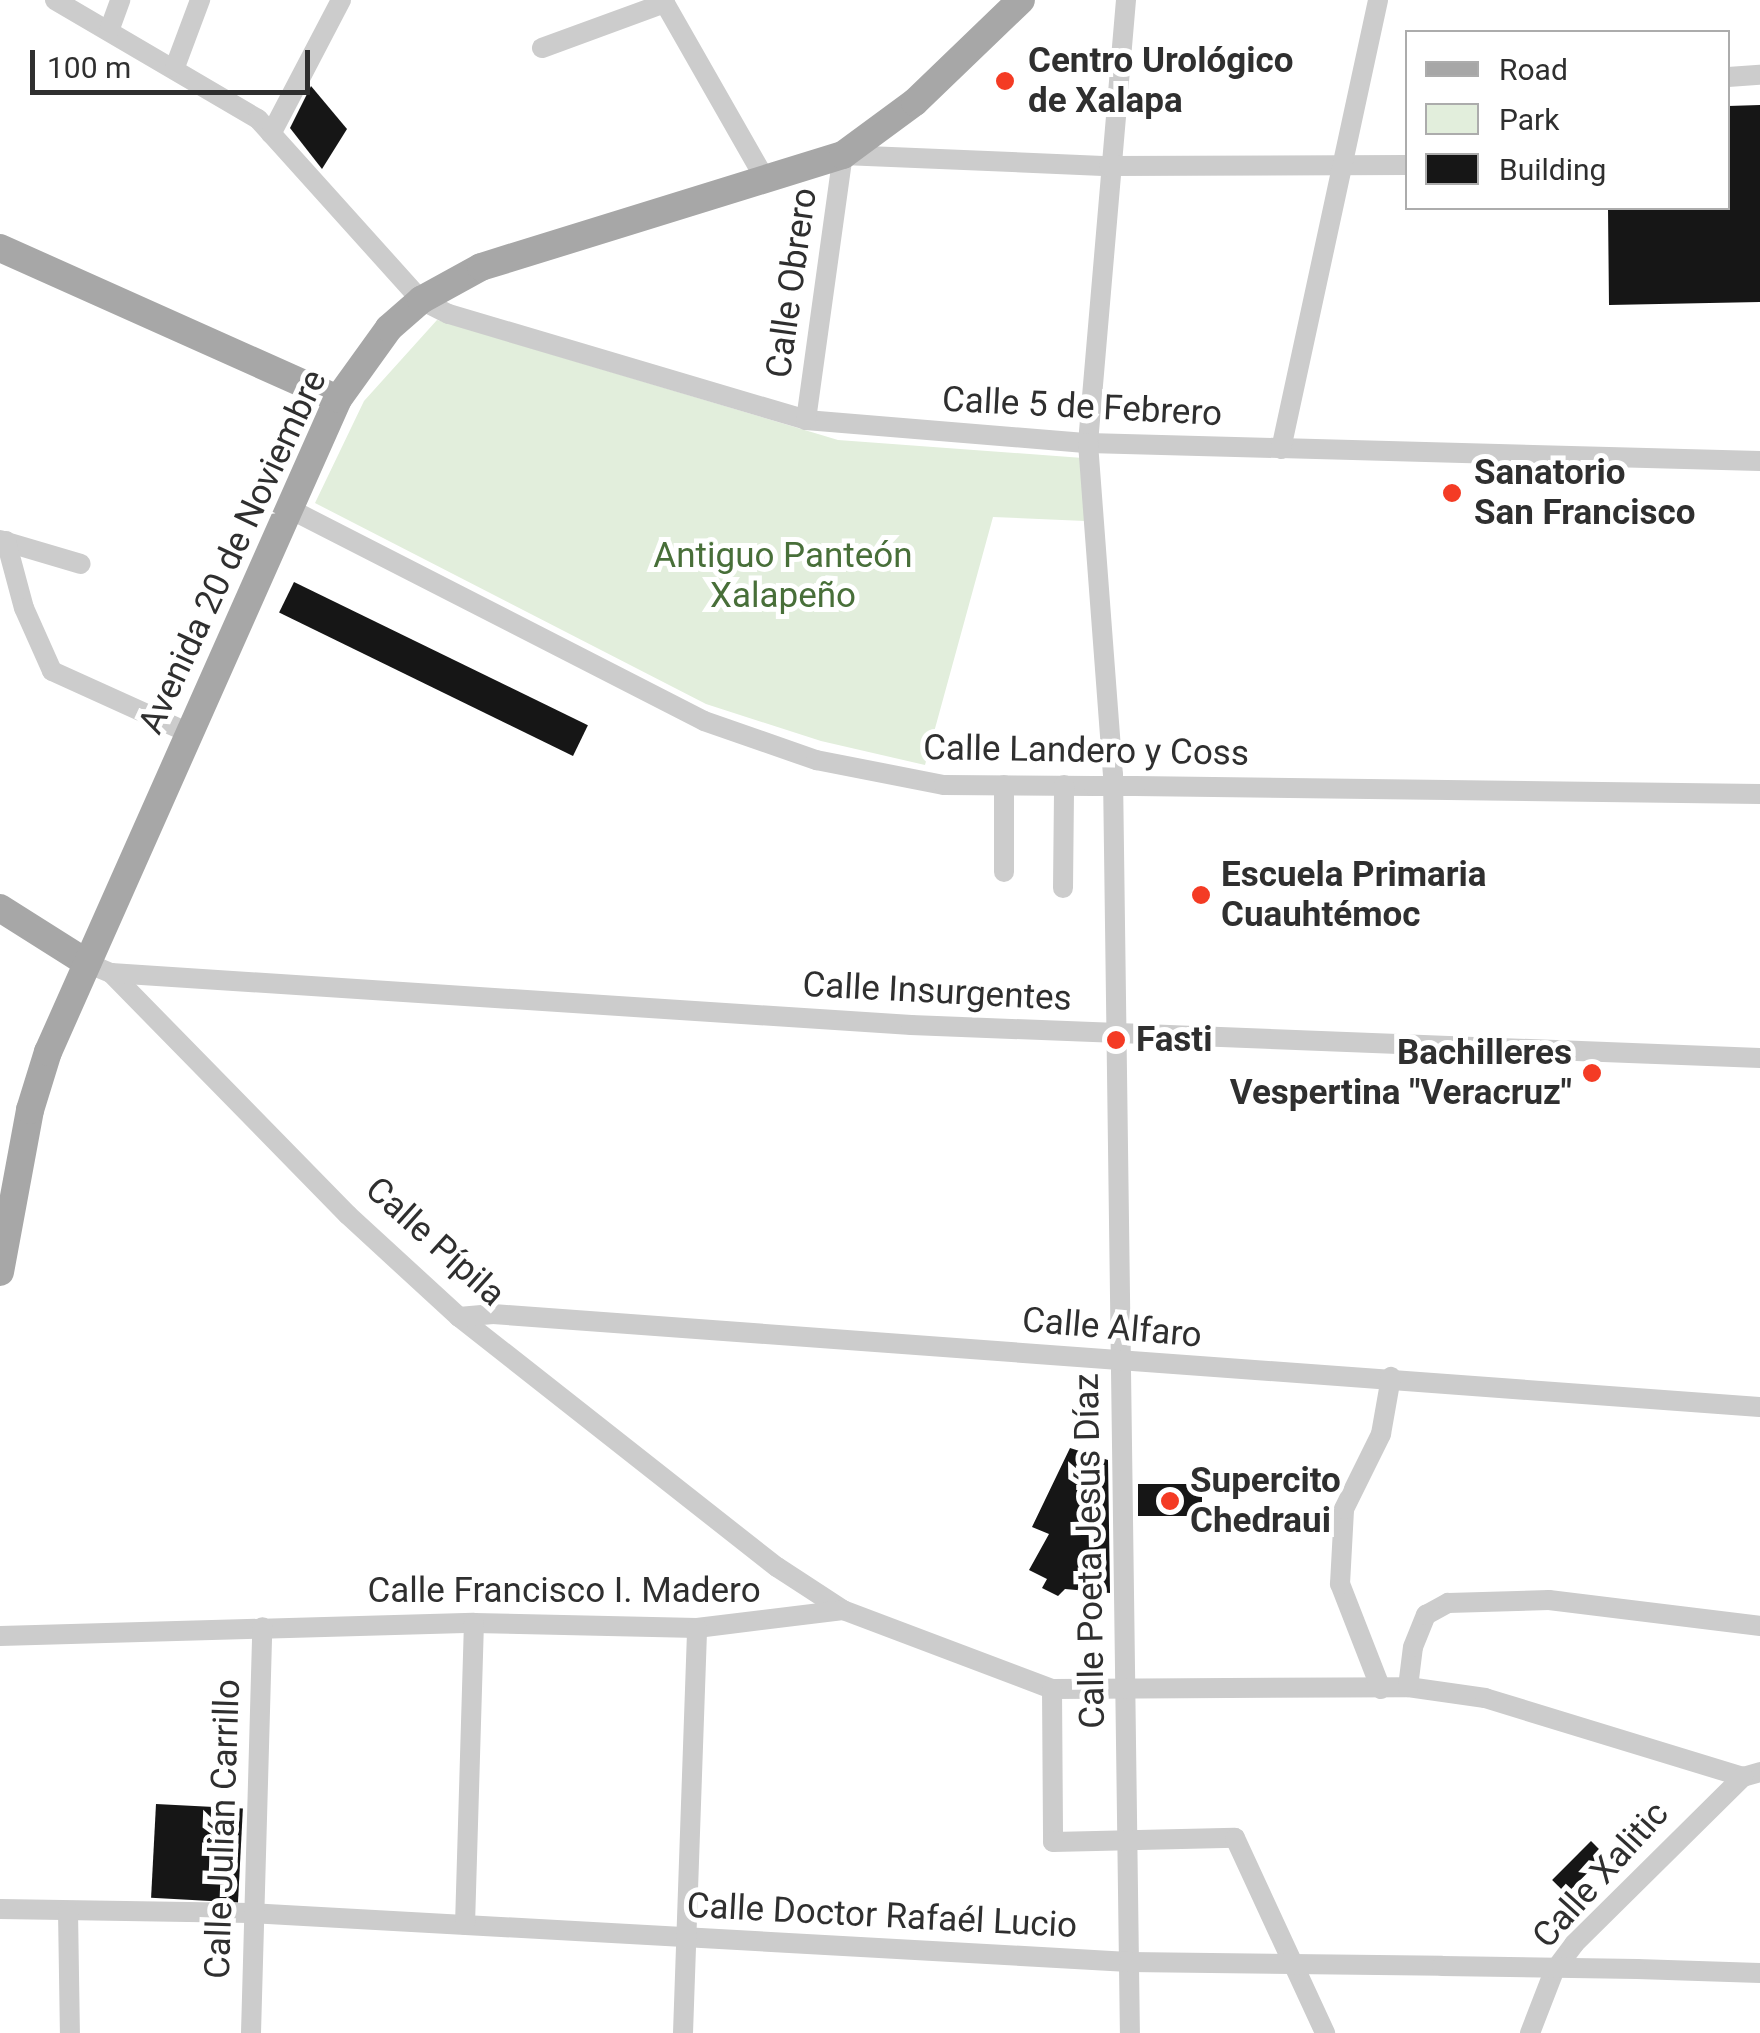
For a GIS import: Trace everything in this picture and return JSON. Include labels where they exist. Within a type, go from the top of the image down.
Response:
[{"type":"main road","name":"Avenida 20 de Noviembre","points":[[0,1272],[30,1110],[99,968],[191,734],[338,399],[389,328],[421,300],[481,267],[764,176],[843,155],[915,102],[1021,0]]},
{"type":"main road","points":[[0,248],[338,399]]},
{"type":"main road","name":"Calle Pípila","points":[[0,908],[99,968]]},
{"type":"street","points":[[54,0],[234,99],[271,134],[421,300]]},
{"type":"street","points":[[109,31],[120,0]]},
{"type":"street","points":[[176,67],[200,0]]},
{"type":"street","points":[[271,134],[341,0]]},
{"type":"street","name":"Calle Poeta Jesús Díaz","points":[[1126,0],[1088,444],[1113,776],[1112,1032],[1130,1844],[1130,2033]]},
{"type":"street","points":[[1281,449],[1378,0]]},
{"type":"street","points":[[542,48],[664,1],[764,176]]},
{"type":"street","points":[[1730,77],[1760,75]]},
{"type":"street","points":[[843,155],[1109,166],[1405,165]]},
{"type":"street","name":"Calle Obrero","points":[[806,420],[843,155]]},
{"type":"street","name":"Calle 5 de Febrero","points":[[421,300],[450,314],[806,420],[1088,444],[1760,461]]},
{"type":"street","name":"Calle Landero y Coss","points":[[290,510],[704,721],[816,760],[916,782],[1760,794]]},
{"type":"street","points":[[3,541],[24,608],[52,671],[191,734]]},
{"type":"street","points":[[3,541],[81,564]]},
{"type":"street","points":[[1004,785],[1004,872]]},
{"type":"street","points":[[1063,888],[1064,785]]},
{"type":"street","name":"Calle Insurgentes","points":[[99,968],[1112,1032],[1760,1058]]},
{"type":"street","name":"Calle Pípila","points":[[99,968],[348,1215],[459,1317],[777,1567],[843,1610]]},
{"type":"street","name":"Calle Alfaro","points":[[459,1317],[493,1314],[1760,1407]]},
{"type":"street","points":[[1382,1689],[1343,1602],[1344,1509],[1380,1434],[1391,1377]]},
{"type":"street","points":[[1408,1688],[1413,1647],[1426,1616],[1448,1603],[1550,1600],[1760,1626]]},
{"type":"street","name":"Calle Francisco I. Madero","points":[[0,1636],[474,1624],[697,1628],[843,1610],[1052,1689],[1124,1694],[1408,1688],[1485,1698],[1752,1774]]},
{"type":"street","points":[[465,1925],[474,1624]]},
{"type":"street","name":"Calle Julián Carrillo","points":[[251,2033],[251,1913],[262,1627]]},
{"type":"street","points":[[683,2033],[697,1628]]},
{"type":"street","name":"Calle Poeta Jesús Díaz","points":[[1052,1689],[1053,1842],[1130,1844]]},
{"type":"street","name":"Calle Xalitic","points":[[1530,2033],[1554,1971],[1574,1944],[1752,1774]]},
{"type":"street","points":[[1130,1844],[1235,1838],[1325,2033]]},
{"type":"street","name":"Calle Doctor Rafaél Lucio","points":[[0,1909],[251,1913],[1129,1962],[1760,1972]]},
{"type":"street","points":[[68,1911],[70,2033]]},
{"type":"green space","name":"Antiguo Panteón Xalapeño","points":[[437,320],[838,440],[1083,458],[1085,521],[993,517],[925,765],[821,741],[706,704],[315,503],[364,401]]},
{"type":"building","points":[[311,86],[347,129],[322,169],[290,128]]},
{"type":"building","points":[[1760,105],[1760,302],[1609,305],[1608,210],[1730,210],[1730,106]]},
{"type":"building","points":[[294,582],[588,725],[573,756],[279,613]]},
{"type":"building","points":[[1070,1448],[1108,1460],[1110,1593],[1065,1589],[1058,1596],[1042,1588],[1047,1579],[1029,1570],[1049,1534],[1032,1527]]},
{"type":"building","name":"Supercito Chedraui","points":[[1138,1484],[1202,1484],[1202,1516],[1138,1516]]},
{"type":"building","points":[[156,1804],[243,1809],[238,1902],[151,1898]]},
{"type":"building","points":[[1591,1841],[1605,1855],[1566,1894],[1552,1880]]},
{"type":"place","name":"Centro Urológico de Xalapa","points":[[1005,81]]},
{"type":"place","name":"Sanatorio San Francisco","points":[[1452,493]]},
{"type":"place","name":"Escuela Primaria Cuauhtémoc","points":[[1201,895]]},
{"type":"place","name":"Fasti","points":[[1116,1040]]},
{"type":"place","name":"Bachilleres Vespertina \"Veracruz\"","points":[[1592,1073]]},
{"type":"place","name":"Supercito Chedraui","points":[[1170,1501]]}]
